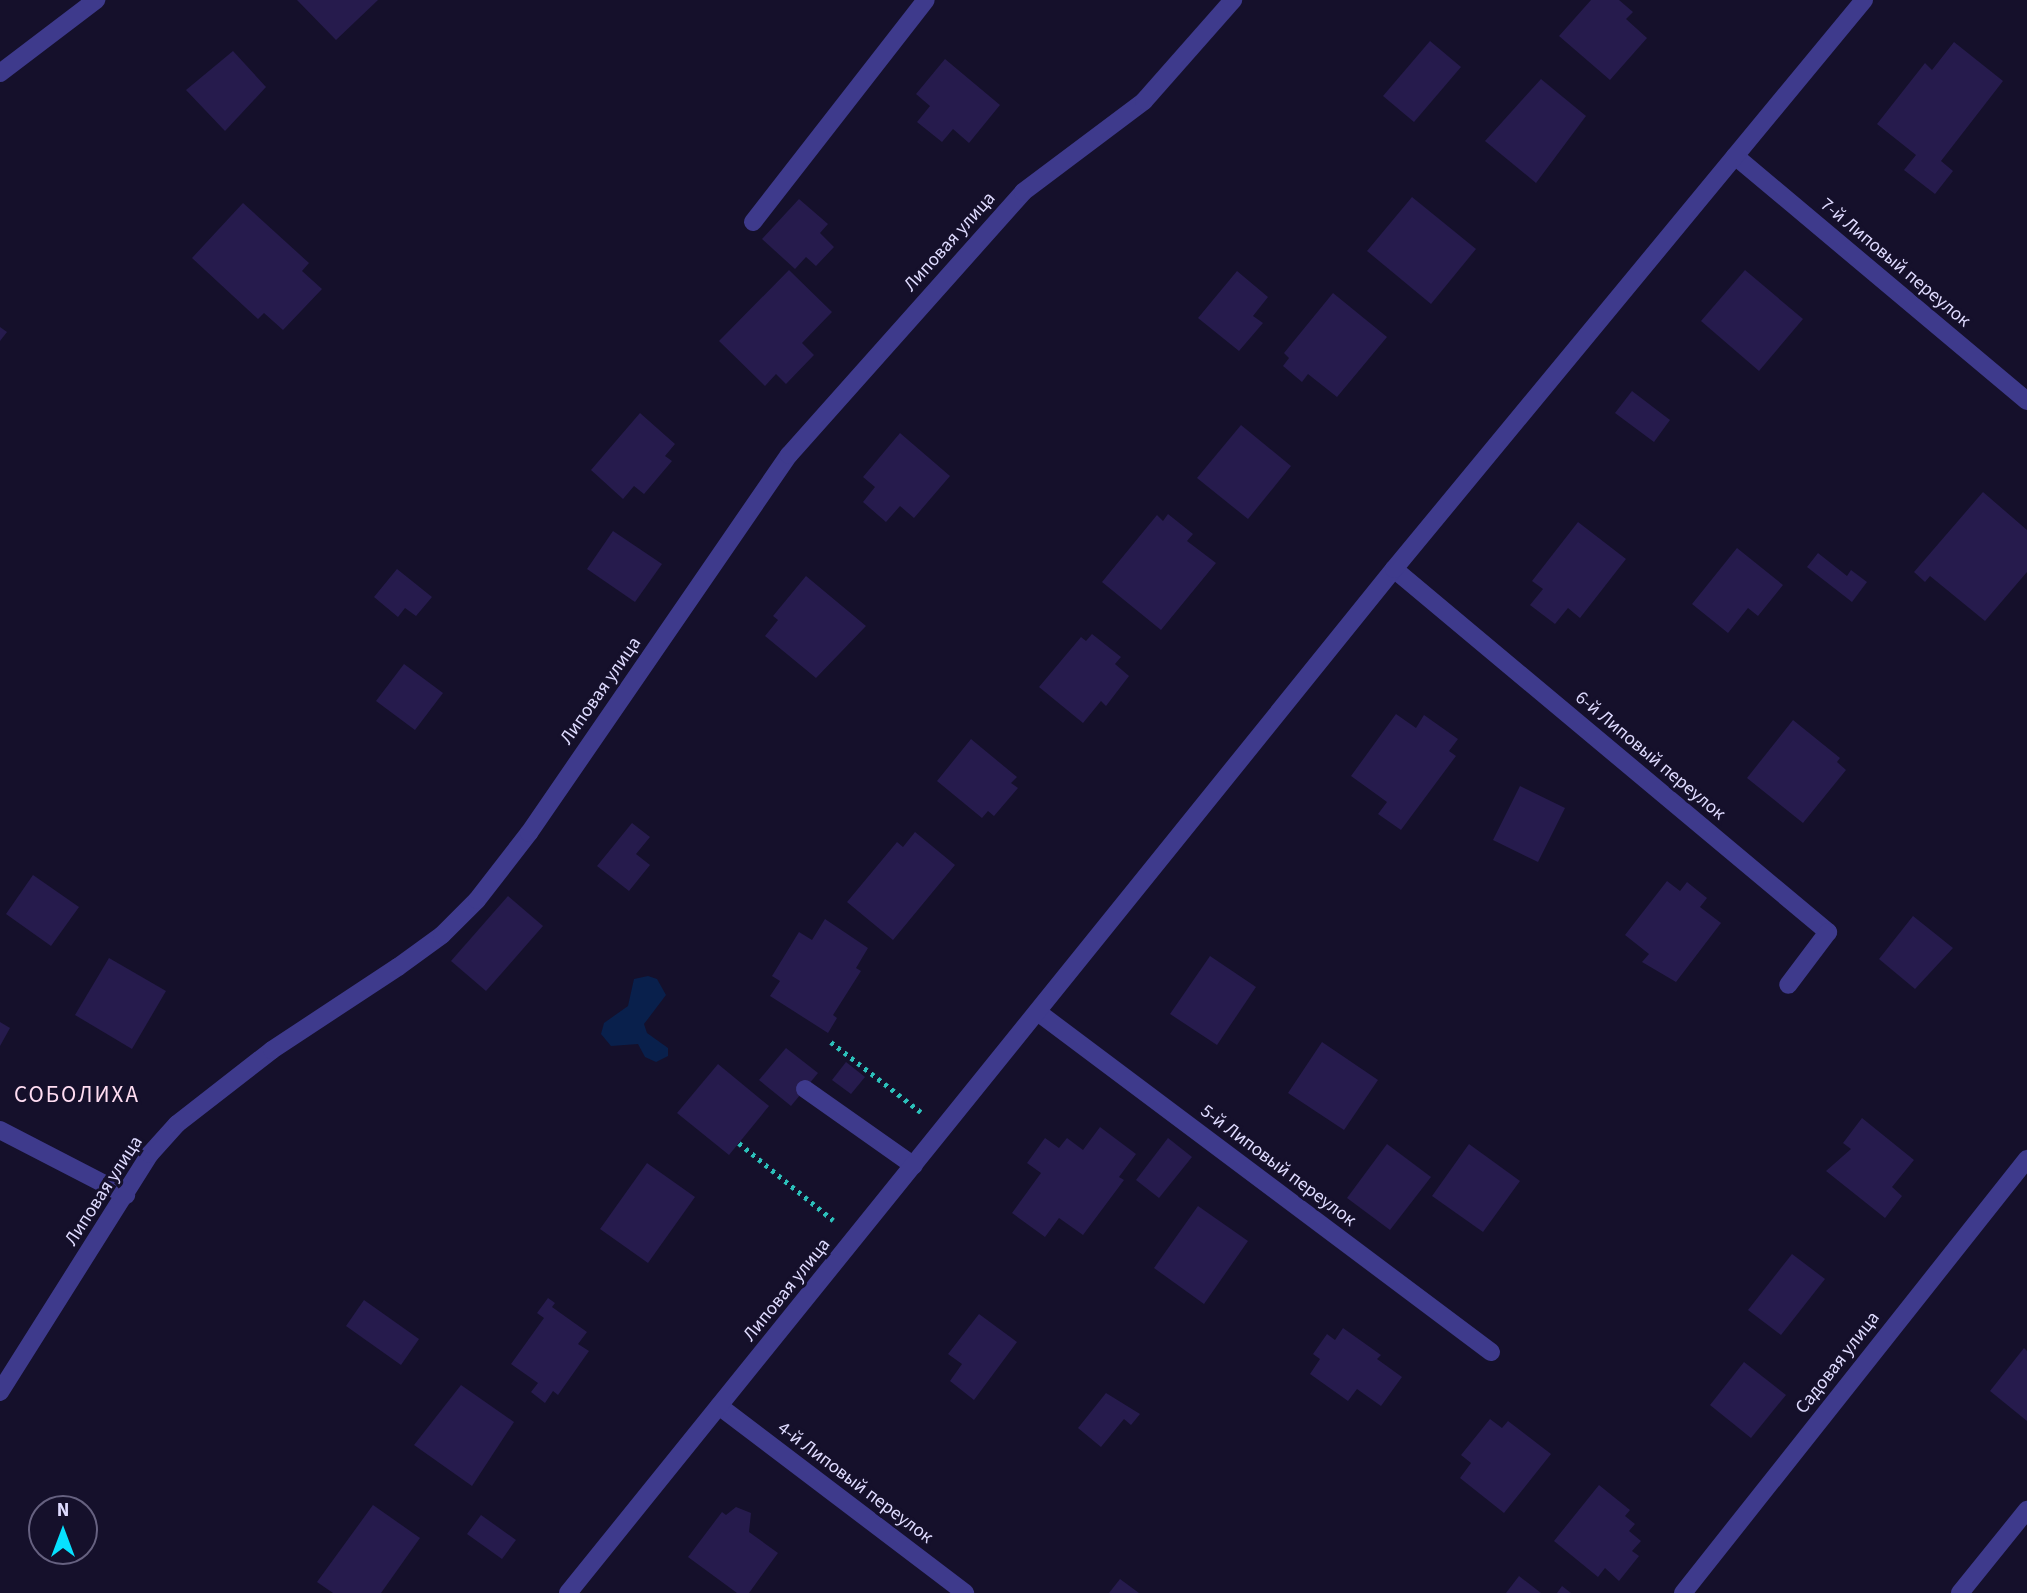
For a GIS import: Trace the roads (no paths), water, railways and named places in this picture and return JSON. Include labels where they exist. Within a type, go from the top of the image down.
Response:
[{"type":"street","points":[[0,73],[96,0]]},
{"type":"street","points":[[753,222],[926,0]]},
{"type":"street","name":"Липовая улица","points":[[0,1392],[150,1154],[177,1124],[272,1050],[442,935],[477,900],[529,833],[789,455],[1023,192],[1144,101],[1233,0]]},
{"type":"street","name":"Липовая улица","points":[[568,1593],[1039,1013],[1394,569],[1864,0]]},
{"type":"street","name":"7-й Липовый переулок","points":[[1735,156],[2027,401]]},
{"type":"street","name":"6-й Липовый переулок","points":[[1394,569],[1828,932],[1788,985]]},
{"type":"street","name":"5-й Липовый переулок","points":[[1039,1013],[1491,1352]]},
{"type":"street","points":[[805,1089],[914,1166]]},
{"type":"street","points":[[0,1130],[126,1195]]},
{"type":"street","name":"Садовая улица","points":[[1683,1593],[2027,1159]]},
{"type":"street","name":"4-й Липовый переулок","points":[[719,1406],[965,1593]]},
{"type":"street","points":[[1960,1593],[2027,1510]]},
{"type":"water","points":[[648,976],[657,979],[666,995],[644,1024],[647,1033],[668,1048],[668,1056],[656,1062],[645,1057],[638,1044],[611,1046],[601,1034],[604,1023],[628,1006],[634,979]]},
{"type":"district","name":"СОБОЛИХА","points":[[77,1095]]}]
